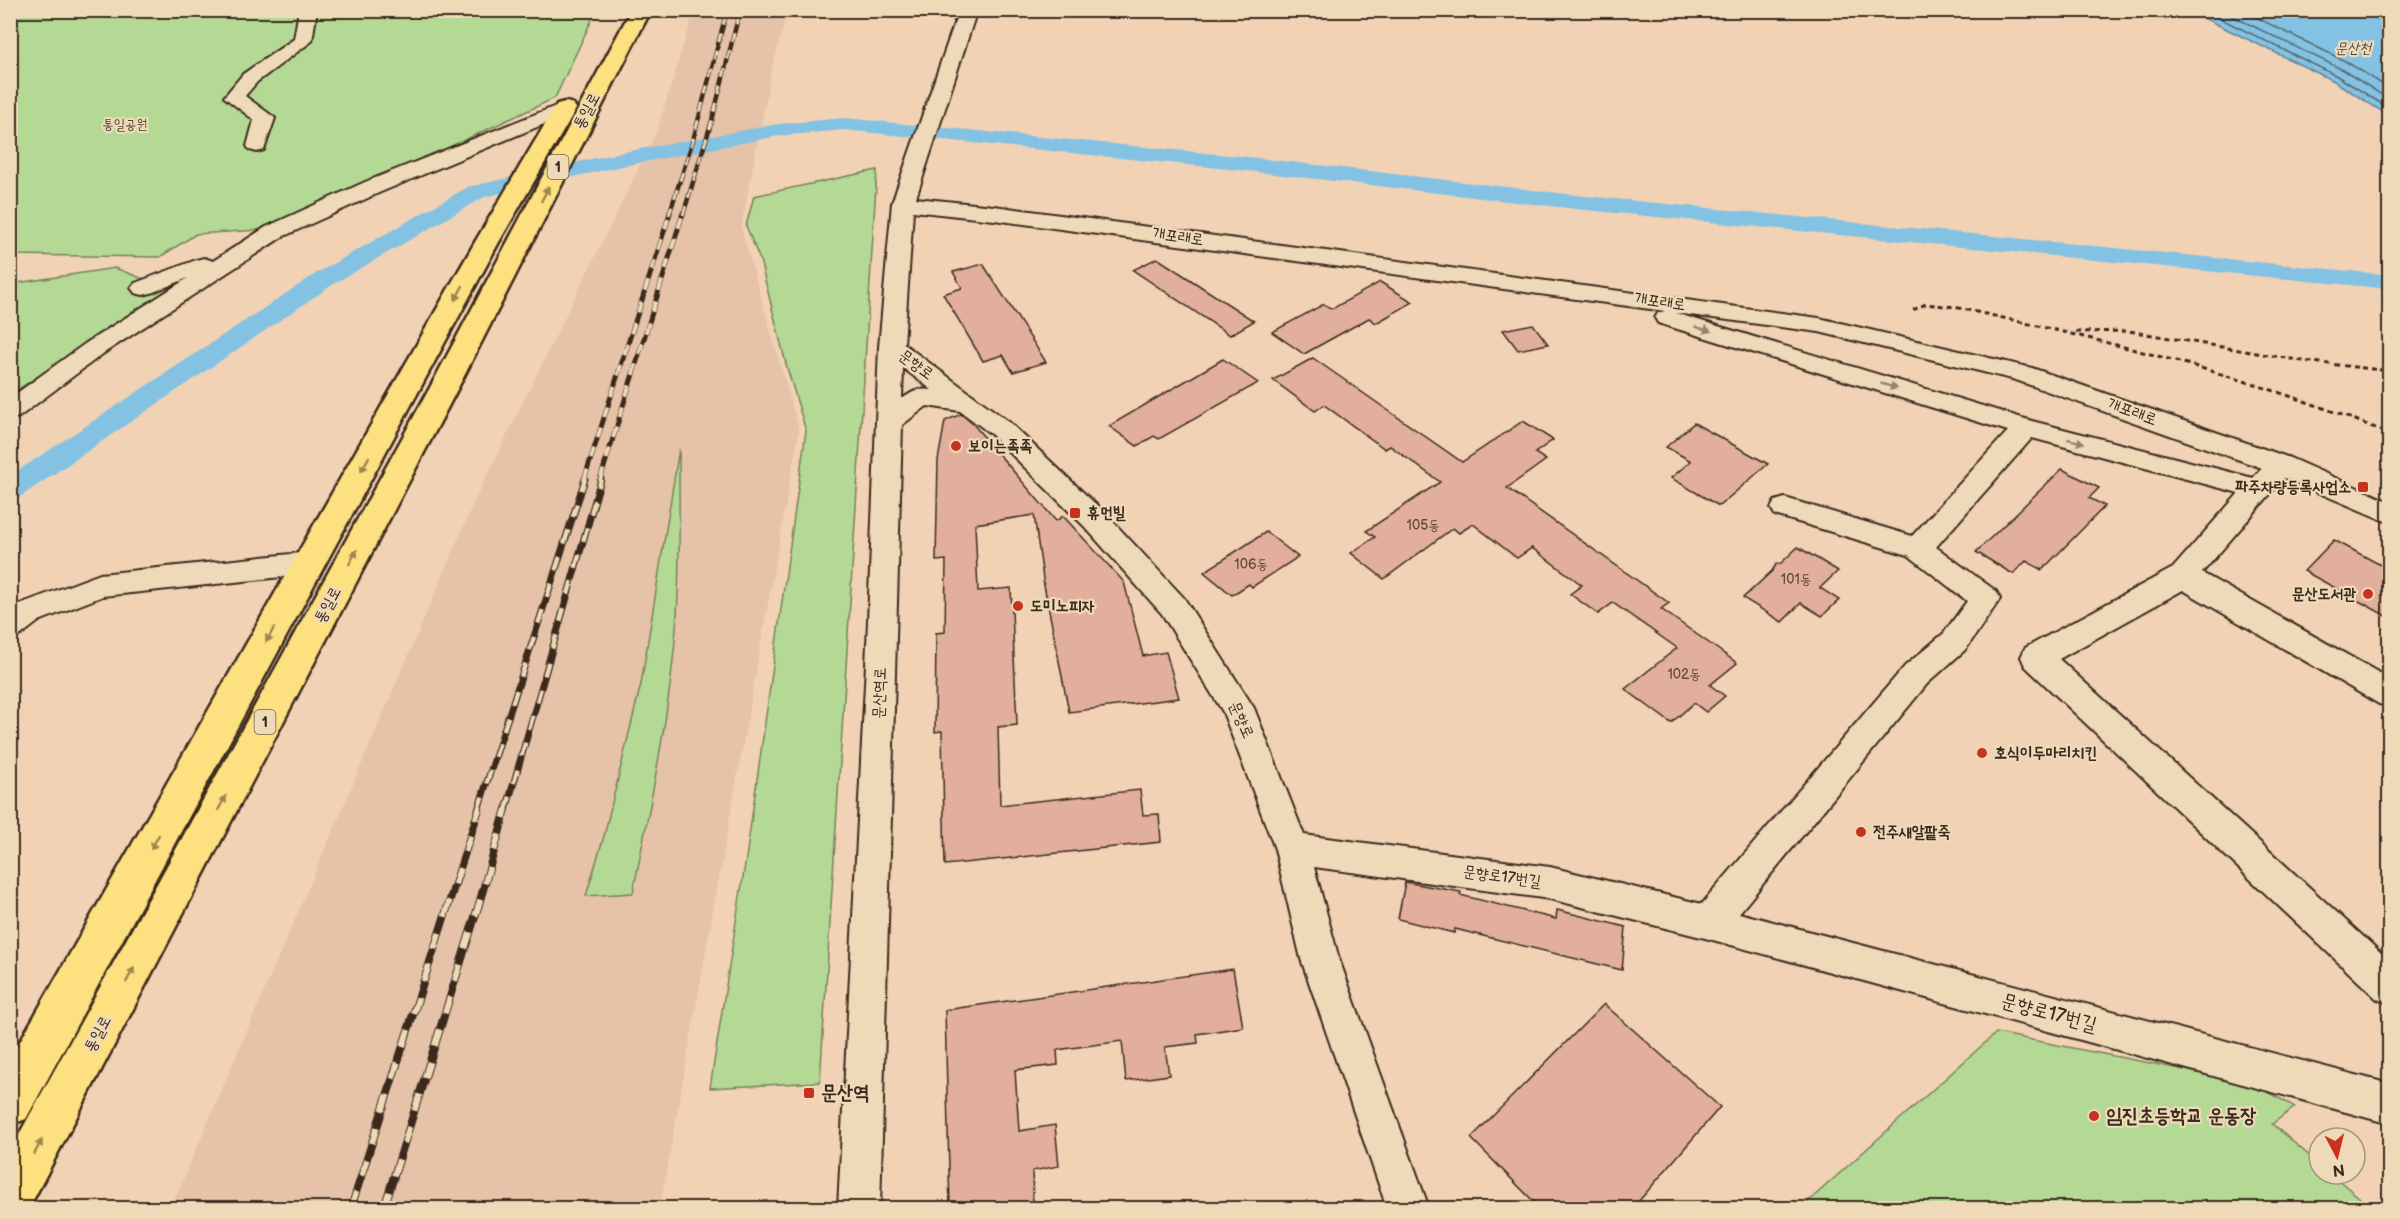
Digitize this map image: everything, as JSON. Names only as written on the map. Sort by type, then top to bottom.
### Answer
[{"type":"main road","points":[[604,39],[620,10]]},
{"type":"main road","name":"통일로","points":[[10,1103],[310,563],[502,244],[579,94],[641,10]]},
{"type":"main road","name":"통일로","points":[[10,1198],[447,382],[502,244],[579,94]]},
{"type":"street","points":[[257,146],[265,118],[234,97],[250,78],[303,41],[308,10]]},
{"type":"street","name":"문산역로","points":[[859,1209],[882,657],[891,347],[907,191],[968,10]]},
{"type":"street","points":[[10,411],[95,348],[274,232],[579,94]]},
{"type":"street","name":"개포래로","points":[[907,191],[994,213],[1819,325],[2023,374],[2280,465],[2390,513]]},
{"type":"street","points":[[143,288],[175,274],[236,257]]},
{"type":"street","points":[[1566,289],[2026,428],[2259,489]]},
{"type":"street","name":"문향로","points":[[891,347],[1000,428],[1095,520],[1173,606],[1238,708],[1292,849],[1320,959],[1408,1209]]},
{"type":"street","points":[[888,422],[922,398],[968,404]]},
{"type":"street","points":[[1918,548],[2026,428]]},
{"type":"street","points":[[2280,465],[2183,576],[2036,657],[2390,986]]},
{"type":"street","points":[[1708,922],[1916,675],[1955,641],[1985,599],[1918,548],[1785,508]]},
{"type":"street","points":[[10,627],[28,613],[100,585],[310,563]]},
{"type":"street","points":[[2183,576],[2390,695]]},
{"type":"street","name":"문향로17번길","points":[[1292,849],[1550,883],[1708,922],[2390,1104]]},
{"type":"path","points":[[1913,310],[1926,304],[1954,307],[2072,333],[2215,369],[2314,402],[2390,434]]},
{"type":"path","points":[[2072,333],[2108,330],[2150,334],[2320,365],[2390,371]]},
{"type":"shaded area","points":[[694,11],[788,11],[772,67],[741,228],[799,430],[660,1208],[171,1208],[475,500],[657,131]]},
{"type":"green space","name":"통일공원","points":[[11,11],[596,11],[555,98],[273,229],[196,234],[160,257],[11,255]]},
{"type":"green space","points":[[877,170],[820,1082],[710,1088],[746,858],[806,431],[786,364],[760,260],[746,226],[754,196]]},
{"type":"green space","points":[[115,268],[141,278],[181,284],[11,394],[11,284]]},
{"type":"green space","points":[[679,449],[679,577],[676,632],[661,744],[633,893],[586,896],[604,836],[641,684]]},
{"type":"green space","name":"임진초등학교 운동장","points":[[1996,1033],[2252,1083],[2295,1107],[2272,1124],[2307,1154],[2307,1186],[2345,1186],[2372,1208],[1801,1208]]},
{"type":"water","name":"문산천","points":[[2189,11],[2389,11],[2389,116],[2334,81]]},
{"type":"building","points":[[1157,258],[1254,321],[1230,335],[1133,270]]},
{"type":"building","points":[[983,264],[1046,362],[1013,372],[1003,355],[983,361],[943,294],[962,288],[953,272]]},
{"type":"building","points":[[1380,282],[1413,302],[1376,323],[1369,318],[1304,354],[1272,332],[1324,304],[1332,309]]},
{"type":"building","points":[[1533,324],[1548,344],[1518,350],[1503,330]]},
{"type":"building","points":[[1313,358],[1462,462],[1523,421],[1553,440],[1535,453],[1546,460],[1507,488],[1669,603],[1661,609],[1737,663],[1710,685],[1725,696],[1706,712],[1694,703],[1671,723],[1625,689],[1677,648],[1613,603],[1598,614],[1570,594],[1582,585],[1532,548],[1517,558],[1473,524],[1459,533],[1453,528],[1384,579],[1351,553],[1375,537],[1366,531],[1440,482],[1390,446],[1385,449],[1324,405],[1315,411],[1273,380]]},
{"type":"building","points":[[1223,359],[1258,383],[1159,439],[1154,436],[1137,446],[1109,426]]},
{"type":"building","points":[[961,414],[973,424],[1056,521],[1063,516],[1124,582],[1143,656],[1166,652],[1179,698],[1069,712],[1044,585],[1034,515],[975,524],[978,591],[1011,588],[1017,725],[998,727],[1000,805],[1140,790],[1143,815],[1159,814],[1161,842],[945,865],[942,731],[935,732],[936,633],[945,632],[946,560],[936,561],[938,460],[945,421]]},
{"type":"building","points":[[1694,423],[1768,464],[1719,506],[1671,478],[1691,461],[1666,447]]},
{"type":"building","points":[[2062,469],[2099,488],[2089,498],[2105,506],[2042,570],[2026,561],[2013,574],[1976,552]]},
{"type":"building","points":[[1266,532],[1298,557],[1252,587],[1249,584],[1232,595],[1204,572]]},
{"type":"building","name":"문산도서관","points":[[2334,540],[2390,570],[2390,618],[2304,571]]},
{"type":"building","points":[[1798,547],[1838,571],[1820,588],[1839,600],[1822,616],[1801,603],[1782,622],[1743,598],[1772,571],[1777,563],[1780,564]]},
{"type":"building","points":[[1405,882],[1461,892],[1460,895],[1556,919],[1557,910],[1626,927],[1622,970],[1455,929],[1454,933],[1398,919]]},
{"type":"building","points":[[1233,969],[1243,1027],[1197,1034],[1198,1043],[1165,1047],[1169,1075],[1126,1081],[1122,1041],[1057,1050],[1058,1065],[1015,1070],[1019,1131],[1055,1125],[1059,1166],[1032,1171],[1033,1204],[1024,1205],[1024,1209],[950,1209],[945,1010]]},
{"type":"building","points":[[1604,1004],[1720,1107],[1632,1209],[1541,1209],[1471,1138]]},
{"type":"waterway","points":[[10,490],[326,278],[476,192],[618,160],[778,130],[844,124],[1248,164],[1585,203],[2390,282]]},
{"type":"railway","points":[[669,215],[693,140],[727,10]]},
{"type":"railway","points":[[683,215],[713,117],[740,10]]},
{"type":"railway","points":[[584,480],[670,213]]},
{"type":"railway","points":[[600,480],[683,213]]},
{"type":"railway","points":[[478,810],[585,479]]},
{"type":"railway","points":[[506,810],[601,479]]},
{"type":"railway","points":[[351,1208],[479,809]]},
{"type":"railway","points":[[384,1208],[479,904],[506,809]]},
{"type":"place","name":"보이는족족","points":[[956,446]]},
{"type":"place","name":"파주차량등록사업소","points":[[2363,487]]},
{"type":"place","name":"휴먼빌","points":[[1075,513]]},
{"type":"place","name":"문산도서관","points":[[2368,594]]},
{"type":"place","name":"도미노피자","points":[[1018,606]]},
{"type":"place","name":"호식이두마리치킨","points":[[1982,753]]},
{"type":"place","name":"전주새알팥죽","points":[[1861,832]]},
{"type":"place","name":"문산역","points":[[809,1093]]},
{"type":"place","name":"임진초등학교 운동장","points":[[2094,1116]]}]
